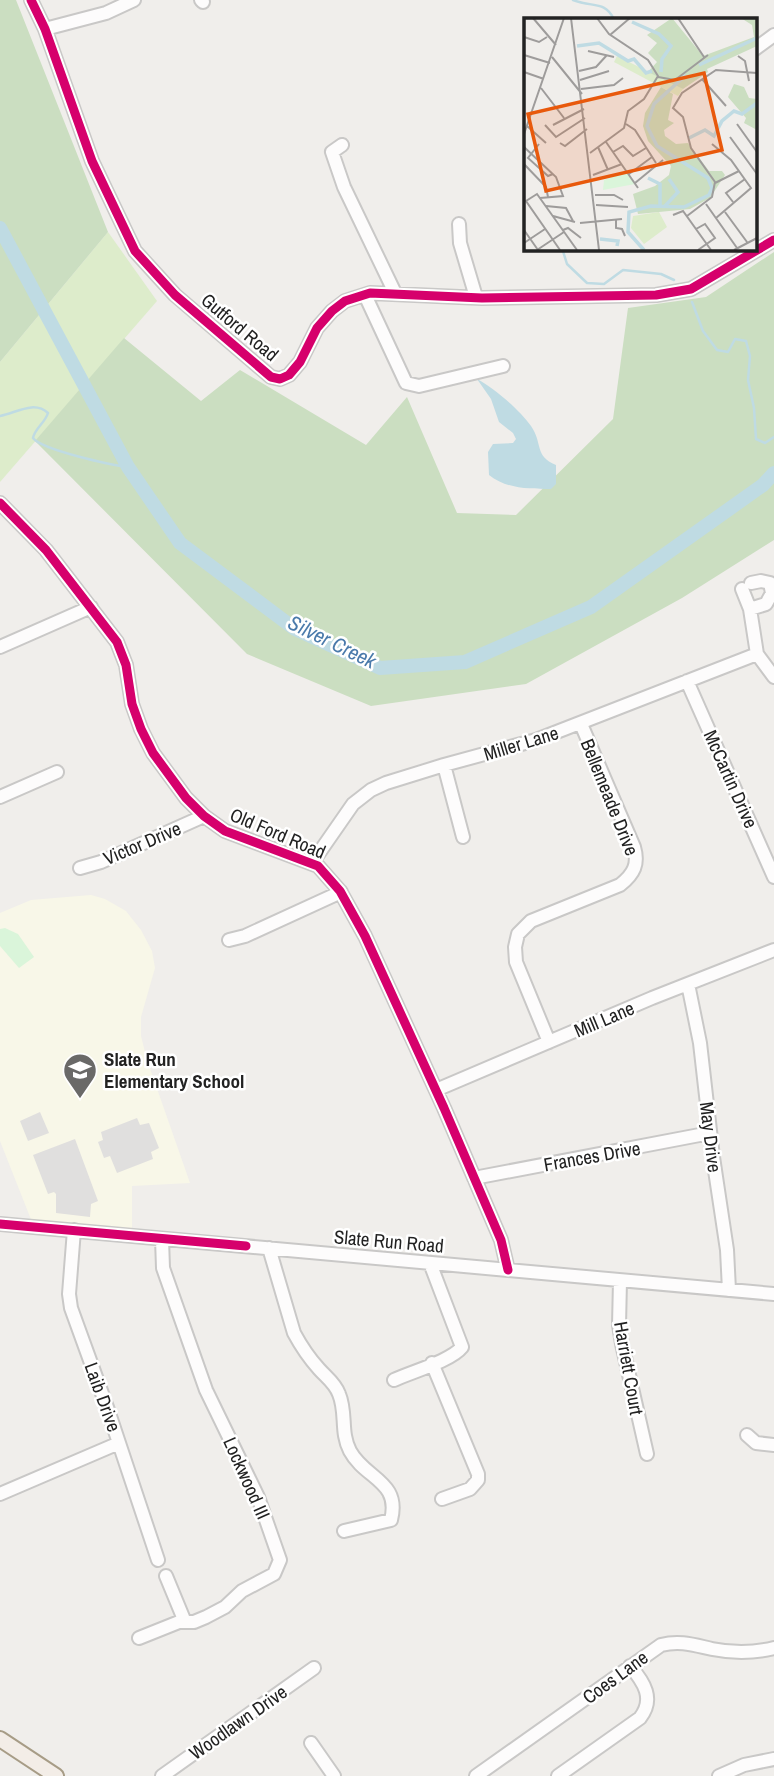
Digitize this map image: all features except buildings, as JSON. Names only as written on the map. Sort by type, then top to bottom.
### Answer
[{"type":"main road","points":[[0,1739],[56,1776]]},
{"type":"street","name":"Gutford Road","points":[[31,0],[92,161],[118,221],[135,251],[175,295],[263,372],[280,379],[289,375],[300,362],[317,328],[332,311],[345,301],[365,295],[656,295],[691,289],[774,240]]},
{"type":"street","points":[[44,29],[106,13],[134,0]]},
{"type":"street","points":[[756,48],[774,35]]},
{"type":"street","points":[[342,145],[332,152],[352,203],[395,293]]},
{"type":"street","points":[[459,224],[460,243],[477,297]]},
{"type":"street","points":[[365,295],[406,383],[419,386],[503,366]]},
{"type":"street","name":"Old Ford Road","points":[[0,503],[46,550],[110,633],[122,653],[135,716],[153,753],[186,798],[204,816],[237,837],[312,863],[326,873],[341,892],[365,936],[436,1090],[501,1240],[508,1270]]},
{"type":"street","points":[[750,609],[766,604],[772,593],[770,583],[761,581],[747,586],[750,609],[757,654],[774,677]]},
{"type":"street","points":[[0,647],[91,607]]},
{"type":"street","name":"Miller Lane","points":[[312,863],[348,810],[359,799],[386,783],[537,740],[757,654]]},
{"type":"street","name":"McCartin Drive","points":[[687,681],[774,877]]},
{"type":"street","name":"Bellemeade Drive","points":[[549,1042],[516,962],[518,934],[531,921],[620,885],[631,876],[636,865],[634,848],[581,724]]},
{"type":"street","points":[[444,765],[463,837]]},
{"type":"street","points":[[0,797],[57,772]]},
{"type":"street","name":"Victor Drive","points":[[80,868],[101,862],[204,816]]},
{"type":"street","points":[[229,940],[246,936],[341,892]]},
{"type":"street","name":"Mill Lane","points":[[436,1090],[774,950]]},
{"type":"street","name":"May Drive","points":[[688,984],[700,1043],[727,1250],[729,1290]]},
{"type":"street","name":"Frances Drive","points":[[474,1178],[710,1133]]},
{"type":"street","name":"Slate Run Road","points":[[0,1224],[774,1294]]},
{"type":"street","name":"Laib Drive","points":[[74,1230],[69,1294],[71,1308],[158,1560]]},
{"type":"street","name":"Lockwood III","points":[[139,1638],[206,1617],[225,1607],[242,1591],[274,1574],[280,1560],[258,1497],[206,1390],[163,1268],[162,1239]]},
{"type":"street","points":[[269,1248],[294,1333],[307,1354],[339,1392],[345,1441],[353,1456],[386,1486],[392,1497],[394,1509],[391,1520],[344,1531]]},
{"type":"street","points":[[394,1380],[459,1351],[462,1346],[430,1263]]},
{"type":"street","name":"Harriett Court","points":[[620,1281],[619,1325],[647,1454]]},
{"type":"street","points":[[432,1363],[478,1474],[478,1480],[470,1489],[442,1499]]},
{"type":"street","points":[[747,1435],[756,1443],[774,1445]]},
{"type":"street","points":[[0,1494],[119,1443]]},
{"type":"street","points":[[166,1576],[185,1622]]},
{"type":"street","name":"Coes Lane","points":[[476,1776],[653,1649],[670,1643],[690,1643],[736,1652],[774,1648]]},
{"type":"street","points":[[558,1776],[645,1712],[648,1704],[646,1689],[630,1666]]},
{"type":"street","name":"Woodlawn Drive","points":[[162,1776],[314,1668]]},
{"type":"street","points":[[311,1743],[334,1776]]},
{"type":"street","points":[[719,1776],[744,1765],[774,1759]]},
{"type":"shaded area","name":"Slate Run Elementary School","points":[[91,895],[105,899],[126,911],[141,930],[152,951],[155,968],[141,1017],[141,1036],[190,1183],[132,1186],[132,1232],[32,1222],[0,1141],[0,913],[31,900]]},
{"type":"shaded area","points":[[40,1112],[49,1133],[28,1141],[20,1121]]},
{"type":"shaded area","points":[[137,1118],[140,1125],[149,1123],[159,1148],[151,1152],[153,1159],[117,1173],[110,1156],[104,1158],[98,1142],[103,1140],[101,1132]]},
{"type":"shaded area","points":[[75,1139],[98,1201],[91,1204],[90,1217],[56,1213],[56,1194],[48,1194],[33,1155]]},
{"type":"green space","points":[[0,0],[16,0],[108,232],[0,362]]},
{"type":"green space","points":[[108,232],[157,301],[0,482],[0,362]]},
{"type":"green space","points":[[774,252],[774,540],[682,598],[526,684],[371,706],[247,654],[35,441],[124,338],[201,401],[240,370],[366,445],[407,397],[457,513],[516,515],[613,419],[628,308],[706,297]]},
{"type":"green space","points":[[5,928],[18,934],[34,957],[19,968],[0,946],[0,929]]},
{"type":"water","points":[[477,379],[506,400],[531,426],[544,458],[556,465],[556,484],[551,489],[511,486],[489,475],[488,452],[493,444],[513,443],[516,439],[513,433],[499,422],[491,399]]},
{"type":"waterway","points":[[573,0],[602,7],[613,18]]},
{"type":"waterway","name":"Silver Creek","points":[[0,228],[128,467],[180,543],[295,629],[380,668],[465,662],[591,607],[763,485],[774,473]]},
{"type":"waterway","points":[[563,250],[567,264],[587,283],[604,284],[623,270],[661,274],[674,280]]},
{"type":"waterway","points":[[692,302],[703,331],[717,350],[728,352],[735,339],[746,341],[750,356],[748,380],[754,408],[756,439],[765,443],[774,437]]},
{"type":"waterway","points":[[0,416],[31,407],[43,409],[48,413],[33,438],[39,443],[77,456],[128,467]]},
{"type":"cycle path","points":[[31,0],[45,29],[92,161],[135,251],[175,295],[271,377],[280,379],[289,375],[300,362],[317,328],[332,311],[345,301],[370,293],[482,298],[656,295],[691,289],[774,240]]},
{"type":"cycle path","points":[[0,503],[46,550],[117,642],[126,665],[132,704],[141,729],[153,753],[186,798],[204,816],[225,831],[318,866],[340,891],[365,936],[444,1108],[501,1240],[508,1270]]},
{"type":"cycle path","points":[[0,1224],[246,1246]]},
{"type":"place","name":"Slate Run Elementary School","points":[[80,1100]]}]
